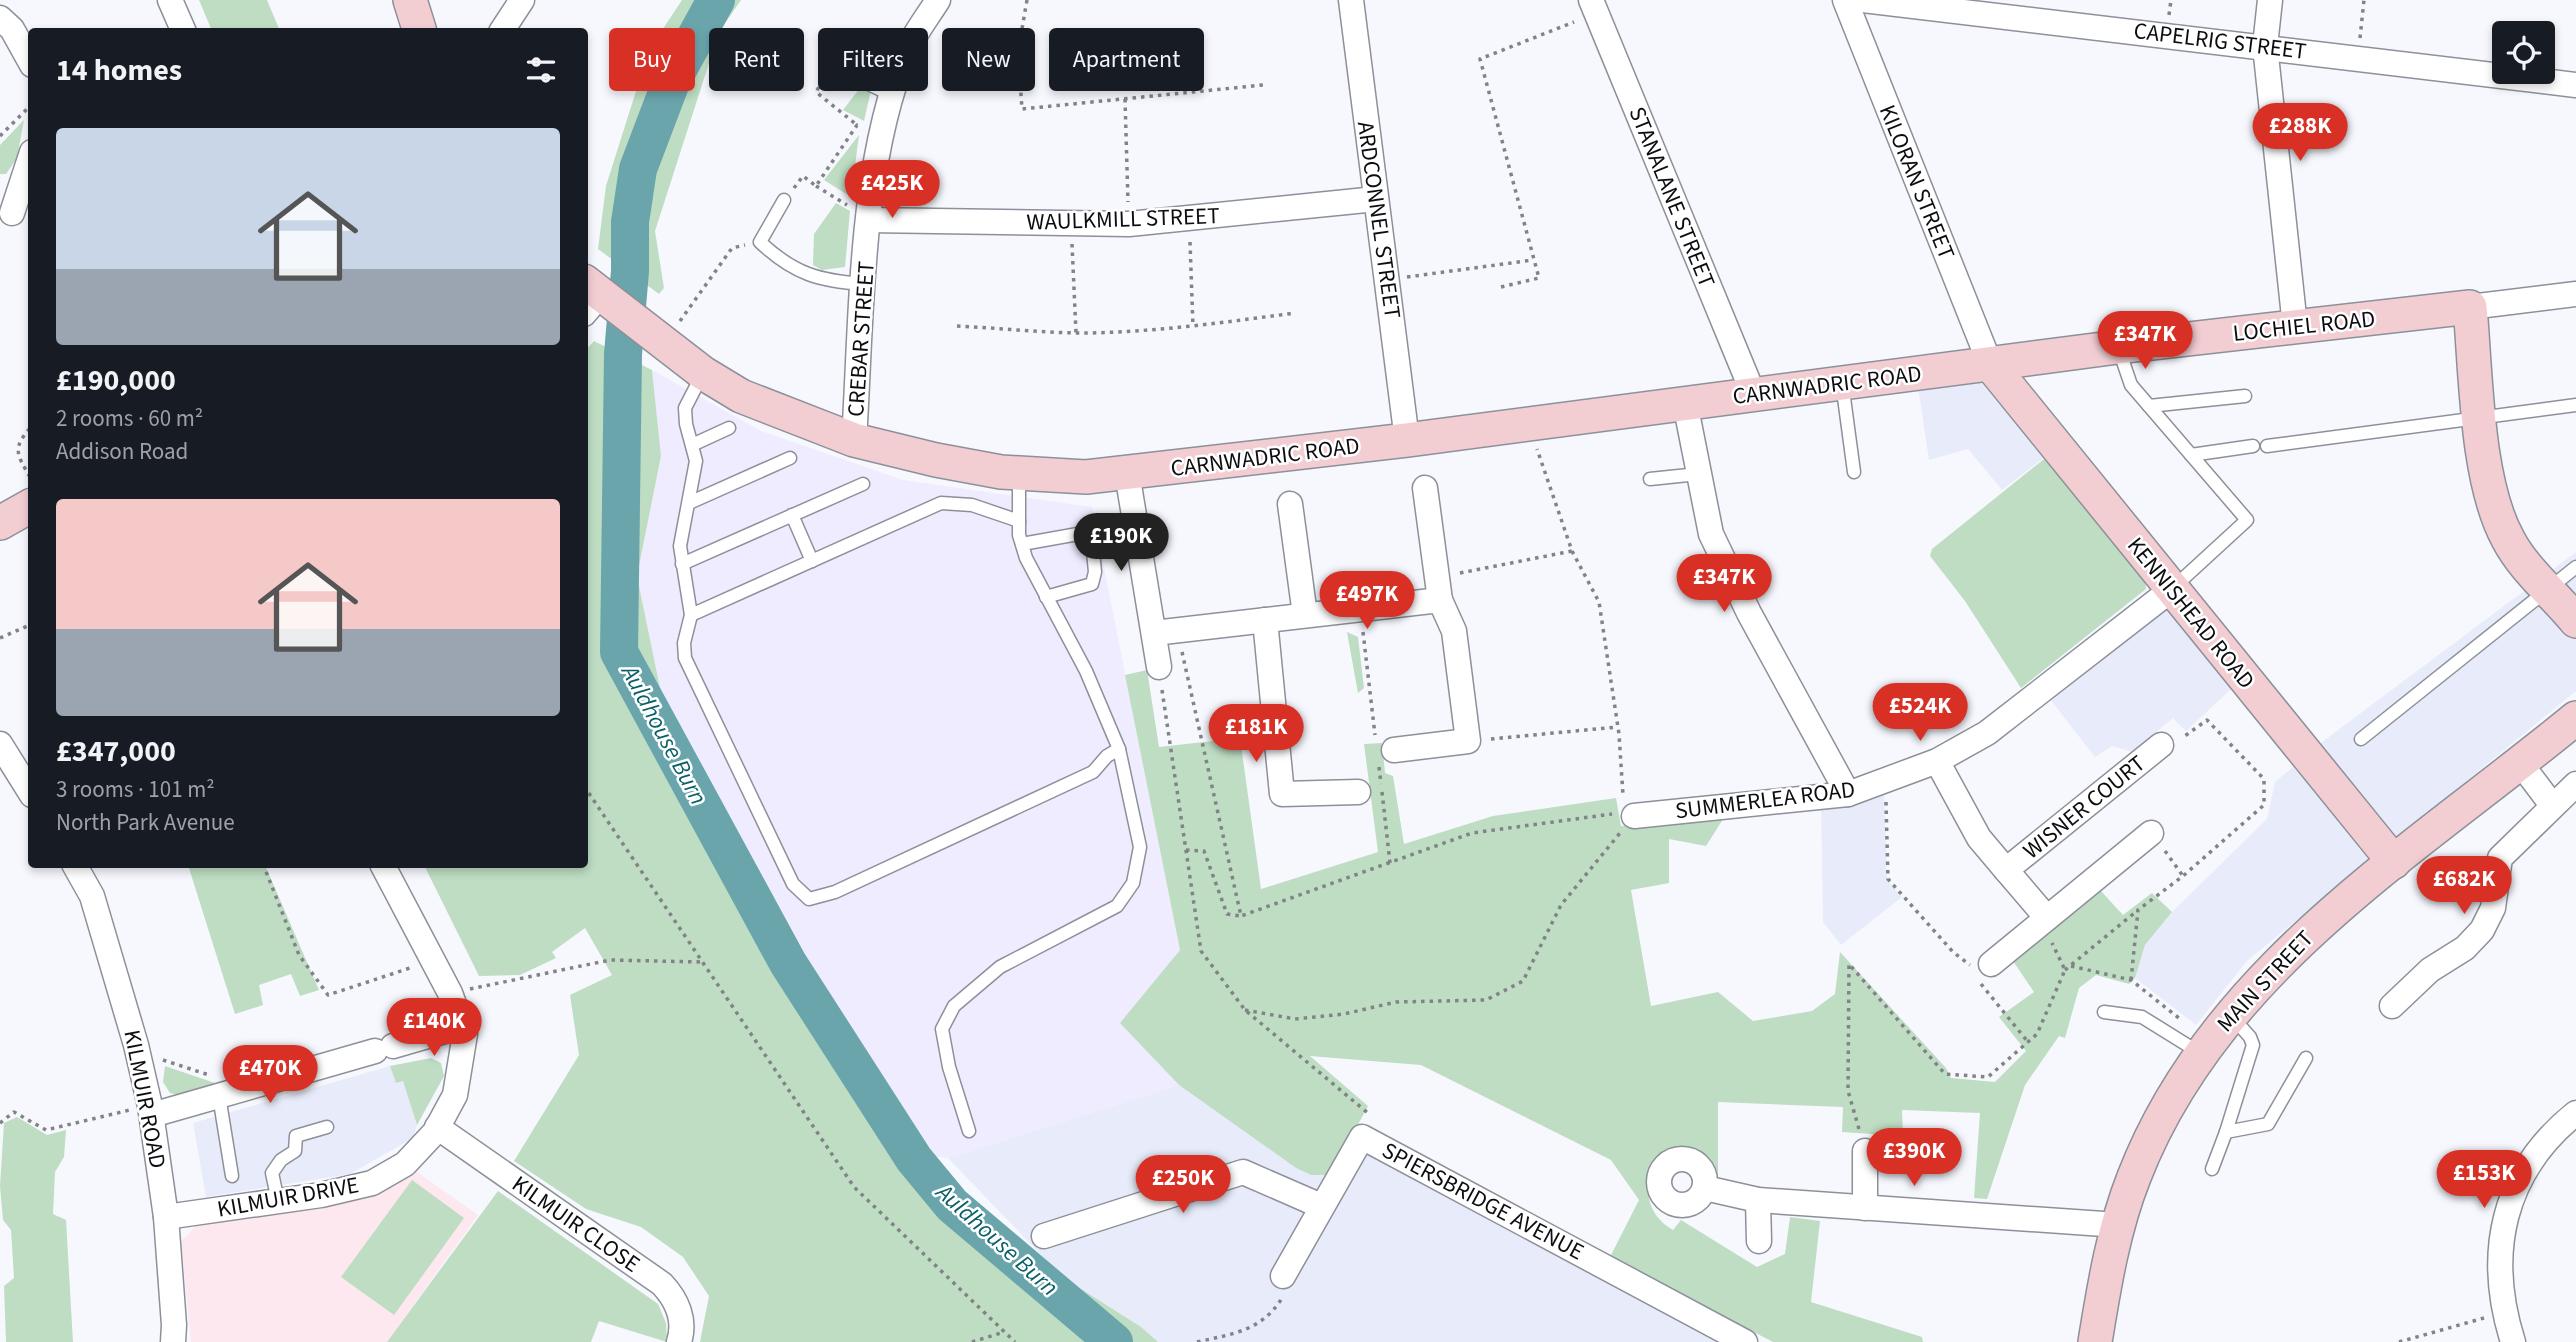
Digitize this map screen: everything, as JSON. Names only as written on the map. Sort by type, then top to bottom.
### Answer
[{"type":"street","points":[[170,0],[182,28]]},
{"type":"street","points":[[410,0],[419,28]]},
{"type":"street","points":[[504,28],[522,0]]},
{"type":"street","name":"CREBAR STREET","points":[[854,440],[869,220],[869,129],[892,95],[908,48],[938,0]]},
{"type":"street","name":"ARDCONNEL STREET","points":[[1351,0],[1407,440]]},
{"type":"street","name":"KILORAN STREET","points":[[1844,0],[1990,364]]},
{"type":"street","name":"CAPELRIG STREET","points":[[1863,0],[2576,85]]},
{"type":"street","points":[[2270,0],[2265,46],[2295,326]]},
{"type":"street","name":"STANALANE STREET","points":[[1593,6],[1753,393]]},
{"type":"street","points":[[0,18],[12,29],[28,58]]},
{"type":"street","points":[[14,216],[28,166]]},
{"type":"street","name":"WAULKMILL STREET","points":[[869,220],[1129,224],[1376,199]]},
{"type":"street","name":"LOCHIEL ROAD","points":[[1990,364],[2576,295]]},
{"type":"street","name":"CARNWADRIC ROAD","points":[[590,296],[741,396],[854,440],[936,460],[1019,473],[1086,477],[1407,440],[1990,364]]},
{"type":"street","points":[[2470,307],[2480,416],[2496,513],[2523,562],[2576,621]]},
{"type":"street","name":"KENNISHEAD ROAD","points":[[1990,364],[2394,862]]},
{"type":"street","points":[[1685,403],[1711,534],[1749,613],[1847,793]]},
{"type":"street","points":[[1127,473],[1166,632],[1159,667]]},
{"type":"street","points":[[1394,750],[1468,741],[1454,631],[1439,589],[1425,488]]},
{"type":"street","points":[[1290,504],[1305,615]]},
{"type":"street","points":[[0,523],[28,507]]},
{"type":"street","points":[[1166,632],[1305,615],[1439,589]]},
{"type":"street","name":"SUMMERLEA ROAD","points":[[1629,814],[1847,793],[1937,761],[1987,733],[2171,590]]},
{"type":"street","points":[[1265,620],[1282,794],[1358,792]]},
{"type":"street","name":"MAIN STREET","points":[[2095,1342],[2118,1225],[2134,1175],[2153,1135],[2205,1048],[2230,1014],[2298,942],[2576,718]]},
{"type":"street","points":[[0,744],[28,789]]},
{"type":"street","name":"WISNER COURT","points":[[2007,870],[2161,745]]},
{"type":"street","name":"WISNER COURT","points":[[1937,761],[1979,838],[2044,920]]},
{"type":"street","points":[[2521,764],[2552,805]]},
{"type":"street","points":[[2392,1006],[2430,970],[2465,948],[2482,930],[2493,908],[2500,858],[2576,783]]},
{"type":"street","points":[[1986,968],[2151,833]]},
{"type":"street","name":"KILMUIR ROAD","points":[[76,868],[92,897],[141,1065],[151,1110],[166,1217],[173,1342]]},
{"type":"street","name":"KILMUIR DRIVE","points":[[166,1217],[278,1201],[372,1183],[405,1164],[437,1127],[455,1095],[465,1034],[450,993],[384,868]]},
{"type":"street","points":[[151,1110],[227,1094],[463,1026]]},
{"type":"street","points":[[2513,1342],[2504,1313],[2499,1269],[2510,1203],[2517,1185],[2542,1144],[2576,1113]]},
{"type":"street","name":"KILMUIR CLOSE","points":[[437,1127],[662,1284],[673,1295],[681,1317],[679,1342]]},
{"type":"street","name":"SPIERSBRIDGE AVENUE","points":[[1283,1276],[1362,1137],[1745,1342]]},
{"type":"street","points":[[1865,1151],[1865,1208]]},
{"type":"street","points":[[1044,1236],[1243,1172],[1321,1206]]},
{"type":"street","points":[[1704,1188],[1758,1200],[2118,1225]]},
{"type":"street","points":[[1758,1200],[1759,1241]]},
{"type":"lane","points":[[883,91],[892,95]]},
{"type":"lane","points":[[784,200],[760,242],[775,256],[824,282],[864,284]]},
{"type":"lane","points":[[2118,347],[2131,385],[2247,520],[2171,590]]},
{"type":"lane","points":[[703,373],[685,408],[696,461],[680,546],[691,615],[684,643],[685,658],[793,884],[809,899],[835,892],[1093,772],[1107,756],[1119,749]]},
{"type":"lane","points":[[1842,383],[1854,472]]},
{"type":"lane","points":[[2149,406],[2245,396]]},
{"type":"lane","points":[[2191,455],[2576,405]]},
{"type":"lane","points":[[692,445],[729,428]]},
{"type":"lane","points":[[689,503],[790,458]]},
{"type":"lane","points":[[969,1131],[949,1067],[942,1029],[954,1006],[1000,967],[1117,906],[1133,883],[1140,847],[1119,749],[1086,671],[1046,597],[1022,544],[1019,473]]},
{"type":"lane","points":[[1650,479],[1698,474]]},
{"type":"lane","points":[[682,564],[863,484]]},
{"type":"lane","points":[[691,615],[941,503],[972,505],[1019,521]]},
{"type":"lane","points":[[792,515],[812,561]]},
{"type":"lane","points":[[1022,544],[1078,534],[1092,541],[1095,572],[1092,584],[1046,597]]},
{"type":"lane","points":[[2361,740],[2576,567]]},
{"type":"lane","points":[[2104,1012],[2141,1017],[2205,1048]]},
{"type":"lane","points":[[2213,1169],[2253,1045],[2250,1037],[2230,1014]]},
{"type":"lane","points":[[2226,1132],[2268,1124],[2306,1059]]},
{"type":"lane","points":[[227,1094],[232,1176]]},
{"type":"lane","points":[[278,1201],[272,1173],[281,1160],[295,1151],[296,1136],[327,1127]]},
{"type":"path","points":[[1027,0],[1018,52],[1022,109],[1263,85]]},
{"type":"path","points":[[2357,57],[2364,0]]},
{"type":"path","points":[[1501,287],[1539,278],[1480,59],[1593,6]]},
{"type":"path","points":[[816,186],[869,129],[816,92],[818,89]]},
{"type":"path","points":[[1125,99],[1129,224]]},
{"type":"path","points":[[0,136],[28,108]]},
{"type":"path","points":[[784,200],[803,176],[869,220]]},
{"type":"path","points":[[1189,220],[1193,327]]},
{"type":"path","points":[[1071,224],[1076,333]]},
{"type":"path","points":[[660,340],[732,248],[760,242]]},
{"type":"path","points":[[1388,279],[1534,260]]},
{"type":"path","points":[[957,326],[1076,333],[1193,327],[1295,313]]},
{"type":"path","points":[[1245,1010],[1295,1018],[1344,1014],[1396,1002],[1486,1000],[1523,981],[1561,905],[1629,814],[1599,602],[1572,551],[1529,423]]},
{"type":"path","points":[[28,430],[18,441],[17,456],[28,473]]},
{"type":"path","points":[[1439,589],[1572,551]]},
{"type":"path","points":[[0,638],[28,626]]},
{"type":"path","points":[[1166,632],[1241,916]]},
{"type":"path","points":[[1159,667],[1201,951],[1245,1010],[1373,1118]]},
{"type":"path","points":[[1865,1151],[1848,1091],[1849,964],[1945,1074],[1988,1077],[2037,1034],[2065,970],[2183,876],[2264,805],[2264,779],[2207,720],[2176,743],[2161,745]]},
{"type":"path","points":[[1468,741],[1617,727]]},
{"type":"path","points":[[1885,780],[1888,879],[1953,952],[1986,968],[1979,981],[2028,1042]]},
{"type":"path","points":[[588,792],[854,1187],[1015,1342]]},
{"type":"path","points":[[1186,850],[1204,852],[1227,914],[1241,916],[1472,833],[1629,814]]},
{"type":"path","points":[[2151,833],[2183,876]]},
{"type":"path","points":[[265,868],[299,955],[328,995],[432,960]]},
{"type":"path","points":[[2131,980],[2138,910]]},
{"type":"path","points":[[2044,920],[2065,970]]},
{"type":"path","points":[[450,993],[610,960],[703,962]]},
{"type":"path","points":[[2071,966],[2131,980],[2205,1048]]},
{"type":"path","points":[[141,1065],[167,1060],[227,1081],[227,1094]]},
{"type":"path","points":[[0,1123],[13,1112],[46,1130],[151,1110]]},
{"type":"path","points":[[1197,1342],[1237,1334],[1270,1317],[1289,1286],[1283,1276]]},
{"type":"path","points":[[2399,1342],[2504,1313]]},
{"type":"path","points":[[972,1342],[1004,1332]]},
{"type":"shaded area","points":[[1990,364],[2057,448],[2002,490],[1968,449],[1929,460],[1916,374]]},
{"type":"shaded area","points":[[652,370],[761,431],[903,480],[1092,507],[1180,950],[1121,1023],[1179,1085],[948,1158],[915,1154],[661,693],[637,576],[661,456]]},
{"type":"shaded area","points":[[2576,552],[2576,691],[2247,961],[2196,1025],[2135,978],[2145,945],[2172,912],[2267,819],[2275,782],[2326,739]]},
{"type":"shaded area","points":[[2171,590],[2243,678],[2186,731],[2173,718],[2132,752],[2112,746],[2095,757],[2043,690]]},
{"type":"shaded area","points":[[1884,792],[1887,881],[1902,897],[1841,945],[1823,922],[1821,804]]},
{"type":"shaded area","points":[[390,1066],[396,1082],[403,1080],[417,1125],[413,1138],[350,1174],[206,1197],[193,1123]]},
{"type":"shaded area","points":[[1179,1085],[1296,1168],[1311,1175],[1331,1175],[1357,1138],[1742,1342],[1125,1342],[948,1158]]},
{"type":"shaded area","points":[[417,1172],[478,1215],[387,1342],[191,1342],[181,1241],[196,1226],[382,1192]]},
{"type":"green space","points":[[199,0],[267,0],[279,28],[211,28]]},
{"type":"green space","points":[[682,0],[741,0],[722,28],[709,28],[709,63],[655,231],[664,288],[659,294],[598,249],[606,186],[636,91],[695,91],[695,28],[664,28]]},
{"type":"green space","points":[[858,91],[871,91],[864,121],[843,110]]},
{"type":"green space","points":[[24,120],[17,158],[6,174],[0,174],[0,145]]},
{"type":"green space","points":[[859,135],[851,197],[824,180]]},
{"type":"green space","points":[[836,203],[850,211],[845,267],[822,270],[813,265],[814,234]]},
{"type":"green space","points":[[594,341],[652,370],[661,456],[637,576],[661,693],[915,1154],[1056,1273],[1141,1327],[1158,1342],[700,1342],[709,1296],[683,1257],[641,1227],[586,1209],[514,1161],[579,1055],[570,995],[612,975],[585,928],[552,952],[556,958],[520,975],[479,976],[425,868],[588,868],[588,348]]},
{"type":"green space","points":[[2049,455],[2145,575],[2146,589],[2021,688],[1965,601],[1930,556],[1932,549]]},
{"type":"green space","points":[[1347,632],[1358,637],[1364,688],[1358,693]]},
{"type":"green space","points":[[1147,670],[1159,747],[1240,738],[1261,889],[1378,852],[1364,744],[1382,743],[1385,773],[1393,776],[1404,844],[1493,816],[1616,798],[1621,826],[1725,816],[1706,846],[1669,839],[1669,883],[1631,890],[1651,1006],[1718,992],[1753,1021],[1812,1011],[1835,994],[1840,952],[1946,1068],[1951,1078],[1995,1082],[2026,1051],[1999,1017],[2034,992],[2013,961],[2100,890],[2123,915],[2152,893],[2172,912],[2145,945],[2135,978],[2129,984],[2096,975],[2079,988],[2065,1038],[2059,1036],[2025,1085],[1987,1199],[1974,1198],[1980,1113],[1902,1110],[1903,1136],[1842,1132],[1843,1107],[1718,1102],[1718,1177],[1711,1172],[1705,1155],[1686,1152],[1670,1155],[1658,1164],[1651,1176],[1648,1190],[1651,1205],[1659,1219],[1673,1230],[1681,1220],[1757,1267],[1785,1254],[1790,1217],[1820,1221],[1811,1302],[1922,1337],[1923,1342],[1773,1342],[1610,1257],[1639,1200],[1611,1160],[1421,1065],[1310,1056],[1368,1106],[1331,1175],[1311,1175],[1296,1168],[1179,1085],[1120,1023],[1180,950],[1125,675]]},
{"type":"green space","points":[[189,868],[266,868],[319,990],[300,996],[291,974],[259,985],[263,1005],[235,1014]]},
{"type":"green space","points":[[431,1058],[441,1063],[444,1076],[417,1125],[403,1081],[396,1083],[390,1066]]},
{"type":"green space","points":[[165,1066],[215,1083],[187,1097],[170,1093],[163,1082]]},
{"type":"green space","points":[[17,1117],[47,1135],[66,1130],[64,1157],[55,1172],[53,1214],[66,1220],[73,1342],[6,1342],[4,1286],[14,1278],[11,1230],[3,1220],[0,1186],[4,1123]]},
{"type":"green space","points":[[412,1180],[464,1218],[394,1315],[341,1277]]},
{"type":"green space","points":[[498,1191],[658,1304],[666,1323],[667,1342],[599,1321],[591,1342],[387,1342]]},
{"type":"waterway","name":"Auldhouse Burn","points":[[716,0],[671,82],[638,169],[630,222],[630,271],[623,354],[619,652],[788,963],[914,1159],[952,1205],[1114,1342]]}]
